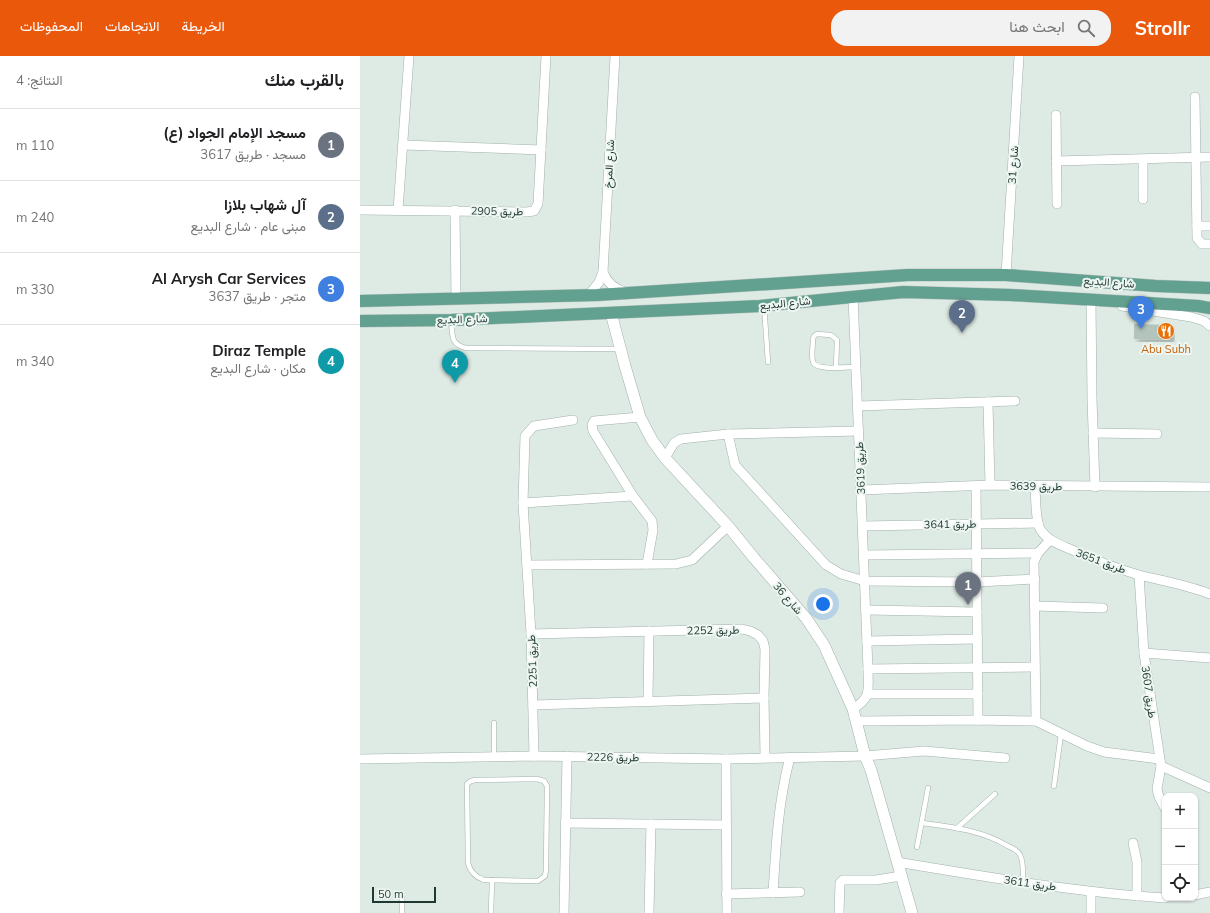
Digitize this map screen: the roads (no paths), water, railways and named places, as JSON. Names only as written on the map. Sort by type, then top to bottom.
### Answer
[{"type":"main road","name":"شارع البديع","points":[[360,301],[589,295],[908,275],[1006,275],[1156,286],[1210,288]]},
{"type":"main road","name":"شارع البديع","points":[[360,321],[451,320],[764,305],[903,292],[1011,295],[1091,301],[1198,306],[1210,308]]},
{"type":"street","points":[[398,210],[404,145],[409,56]]},
{"type":"street","name":"طريق 2905","points":[[360,210],[534,211],[538,204],[546,56]]},
{"type":"street","name":"شارع المرخ","points":[[589,295],[599,282],[603,272],[615,56]]},
{"type":"street","name":"شارع 31","points":[[1006,275],[1019,56]]},
{"type":"street","points":[[1195,97],[1196,226],[1198,240],[1202,244],[1210,244]]},
{"type":"street","points":[[1056,115],[1056,204]]},
{"type":"street","points":[[404,145],[541,150]]},
{"type":"street","points":[[1056,161],[1210,157]]},
{"type":"street","points":[[1143,159],[1144,199]]},
{"type":"street","points":[[455,210],[456,298]]},
{"type":"street","points":[[1196,226],[1210,226]]},
{"type":"street","points":[[603,272],[607,281],[611,285],[620,290],[630,292]]},
{"type":"street","name":"طريق 3619","points":[[853,296],[864,554],[868,694]]},
{"type":"street","points":[[1095,487],[1091,301],[1191,317],[1207,323]]},
{"type":"street","name":"شارع 36","points":[[611,313],[640,417],[652,440],[665,458],[728,526],[806,618],[824,645],[857,721],[865,756],[871,770],[896,862],[912,913]]},
{"type":"street","points":[[858,406],[1015,401]]},
{"type":"street","points":[[988,402],[990,485]]},
{"type":"street","points":[[640,417],[594,421],[592,425],[593,431],[633,496],[652,521],[653,530],[647,564]]},
{"type":"street","name":"طريق 2251","points":[[534,756],[531,634],[523,503],[525,436],[534,426],[573,420]]},
{"type":"street","points":[[665,458],[674,443],[681,439],[728,434],[859,431]]},
{"type":"street","points":[[1093,433],[1157,434]]},
{"type":"street","points":[[728,434],[735,465],[826,565],[842,574],[865,581],[977,582],[1035,579]]},
{"type":"street","name":"طريق 3639","points":[[861,490],[990,485],[1210,487]]},
{"type":"street","points":[[976,486],[978,720]]},
{"type":"street","name":"طريق 3651","points":[[1035,486],[1038,523],[1045,536],[1050,540],[1110,566],[1139,575],[1194,588],[1210,594]]},
{"type":"street","points":[[523,503],[633,496]]},
{"type":"street","name":"طريق 3641","points":[[862,526],[1038,523]]},
{"type":"street","points":[[527,565],[676,564],[692,560],[728,526]]},
{"type":"street","points":[[1036,721],[1034,562],[1038,552],[1050,540]]},
{"type":"street","points":[[864,554],[1038,552]]},
{"type":"street","name":"طريق 3607","points":[[1139,575],[1144,654],[1160,762],[1157,789],[1162,803]]},
{"type":"street","points":[[1035,606],[1103,608]]},
{"type":"street","points":[[866,610],[977,612]]},
{"type":"street","name":"طريق 2252","points":[[531,634],[649,630],[742,629],[754,632],[761,638],[765,649],[765,757]]},
{"type":"street","points":[[648,701],[649,630]]},
{"type":"street","points":[[867,641],[978,639]]},
{"type":"street","points":[[1144,654],[1210,658]]},
{"type":"street","points":[[868,669],[1035,667]]},
{"type":"street","points":[[853,709],[862,703],[868,694],[978,694]]},
{"type":"street","points":[[533,704],[764,698]]},
{"type":"street","points":[[857,721],[1036,721],[1087,746],[1104,752],[1160,762],[1210,788]]},
{"type":"street","name":"طريق 2226","points":[[360,759],[567,756],[726,759],[865,756],[924,751],[1005,758]]},
{"type":"street","points":[[564,913],[567,756]]},
{"type":"street","points":[[773,893],[778,814],[782,788],[790,757]]},
{"type":"street","points":[[726,759],[727,913]]},
{"type":"street","points":[[565,823],[726,825]]},
{"type":"street","points":[[649,913],[651,824]]},
{"type":"street","points":[[1133,843],[1137,862],[1137,896]]},
{"type":"street","name":"طريق 3611","points":[[896,862],[1023,883],[1091,892],[1162,898]]},
{"type":"street","points":[[839,913],[840,886],[843,880],[881,880],[901,876]]},
{"type":"street","points":[[726,894],[800,892]]},
{"type":"street","points":[[1090,913],[1091,892]]},
{"type":"street","points":[[1198,894],[1210,892]]},
{"type":"lane","points":[[764,305],[768,362]]},
{"type":"lane","points":[[451,320],[453,340],[458,346],[466,348],[620,349]]},
{"type":"lane","points":[[836,368],[837,340],[831,335],[818,334],[814,336],[813,362],[819,368],[836,368],[856,367]]},
{"type":"lane","points":[[494,724],[494,757]]},
{"type":"lane","points":[[1054,786],[1061,734]]},
{"type":"lane","points":[[542,779],[546,783],[547,788],[545,876],[538,881],[492,880],[484,880],[475,875],[469,867],[467,784],[476,780],[542,779]]},
{"type":"lane","points":[[918,847],[928,788]]},
{"type":"lane","points":[[957,828],[995,794]]},
{"type":"lane","points":[[922,823],[982,833],[1016,850],[1021,858],[1023,883]]},
{"type":"lane","points":[[491,913],[492,880]]},
{"type":"lane","points":[[402,898],[402,913]]},
{"type":"place","name":"Al Arysh Car Services","points":[[1141,329]]},
{"type":"place","name":"Abu Subh","points":[[1166,331]]},
{"type":"place","name":"آل شهاب بلازا","points":[[962,333]]},
{"type":"place","name":"Diraz Temple","points":[[455,383]]},
{"type":"place","name":"مسجد الإمام الجواد (ع)","points":[[968,605]]}]
